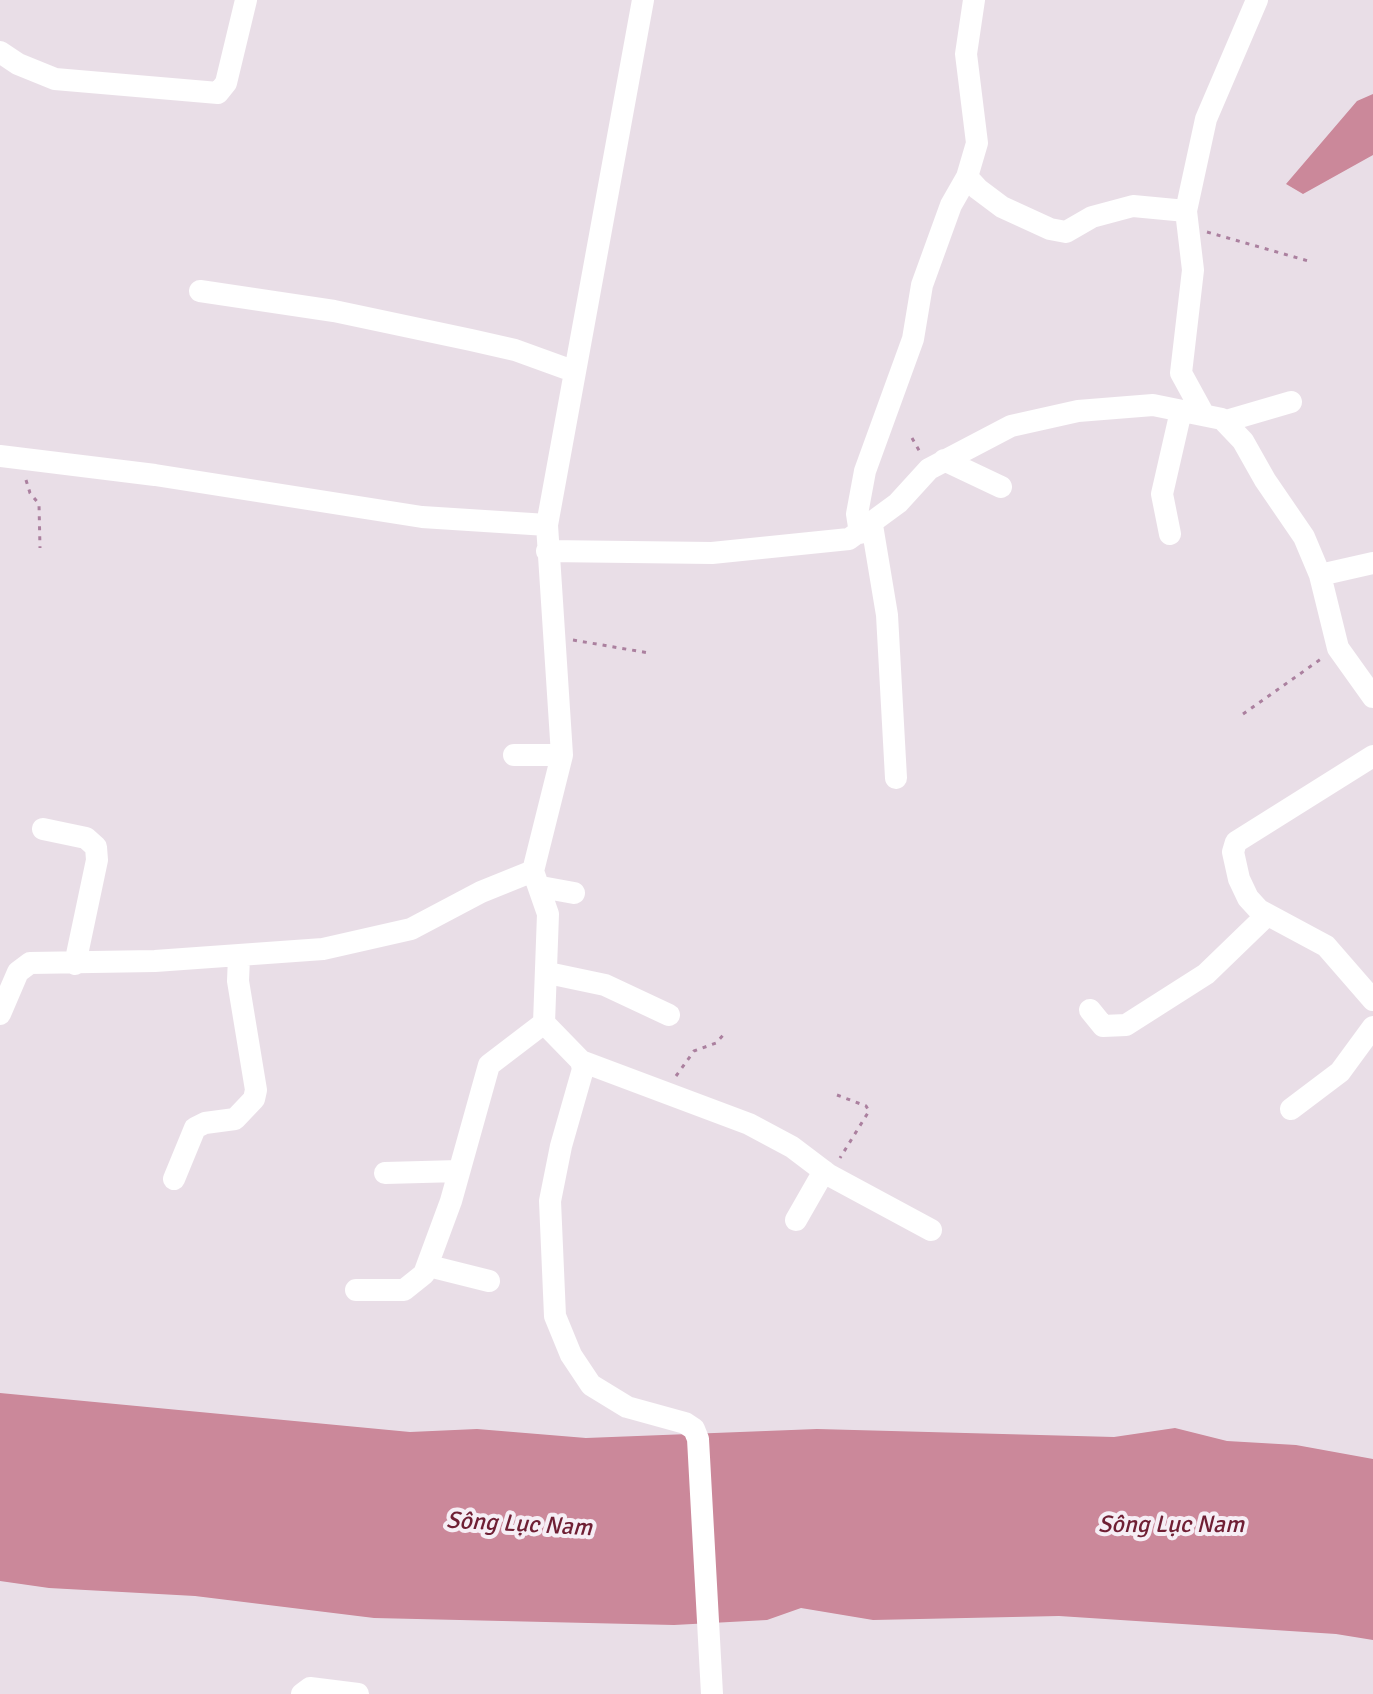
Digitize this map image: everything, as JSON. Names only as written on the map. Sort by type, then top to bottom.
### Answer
[{"type":"street","points":[[0,52],[18,64],[55,79],[218,93],[226,83],[246,0]]},
{"type":"street","points":[[356,1290],[408,1289],[429,1266],[489,1065],[544,1023],[548,914],[537,879],[562,755],[547,525],[643,0]]},
{"type":"street","points":[[896,778],[887,615],[866,529],[857,514],[865,471],[913,339],[922,285],[951,205],[967,177],[977,143],[966,54],[974,0]]},
{"type":"street","points":[[1153,405],[1181,373],[1193,270],[1187,219],[1206,119],[1252,1]]},
{"type":"street","points":[[967,177],[1002,207],[1050,229],[1066,232],[1092,217],[1133,206],[1187,219]]},
{"type":"street","points":[[200,291],[334,311],[471,340],[515,350],[573,371]]},
{"type":"street","points":[[1181,373],[1215,418],[1243,441],[1304,537],[1320,575],[1338,648],[1373,697]]},
{"type":"street","points":[[547,551],[712,553],[754,546],[824,544],[849,539],[866,529],[929,469],[1011,426],[1078,411],[1153,405],[1215,418],[1291,402]]},
{"type":"street","points":[[1170,534],[1162,494],[1181,411]]},
{"type":"street","points":[[0,456],[155,475],[422,517],[547,525]]},
{"type":"street","points":[[944,460],[1001,487]]},
{"type":"street","points":[[1320,575],[1373,563]]},
{"type":"street","points":[[514,755],[562,755]]},
{"type":"street","points":[[1373,756],[1233,845],[1239,879],[1248,898],[1266,916],[1326,946],[1373,1000]]},
{"type":"street","points":[[43,829],[86,838],[96,847],[97,860],[75,964]]},
{"type":"street","points":[[0,1014],[18,972],[37,962],[75,964],[239,957],[323,949],[396,933],[502,882],[537,879],[574,893]]},
{"type":"street","points":[[1090,1010],[1103,1026],[1126,1025],[1206,974],[1266,916]]},
{"type":"street","points":[[174,1179],[195,1128],[205,1123],[235,1119],[254,1099],[256,1090],[238,981],[239,957]]},
{"type":"street","points":[[548,973],[605,985],[669,1015]]},
{"type":"street","points":[[544,1023],[581,1061],[658,1093],[749,1124],[792,1147],[827,1173],[931,1230]]},
{"type":"street","points":[[1291,1109],[1340,1072],[1373,1027]]},
{"type":"street","points":[[581,1061],[582,1079],[561,1146],[550,1201],[555,1316],[571,1355],[591,1385],[627,1407],[685,1423],[694,1429],[698,1439],[712,1694]]},
{"type":"street","points":[[385,1173],[459,1171]]},
{"type":"street","points":[[796,1220],[827,1173]]},
{"type":"street","points":[[429,1266],[489,1281]]},
{"type":"street","points":[[302,1694],[310,1688],[358,1694]]},
{"type":"path","points":[[1187,219],[1312,262]]},
{"type":"path","points":[[27,460],[28,488],[39,504],[40,548]]},
{"type":"path","points":[[554,636],[649,653]]},
{"type":"path","points":[[1243,714],[1338,648]]},
{"type":"path","points":[[658,1093],[694,1051],[716,1043],[725,1033]]},
{"type":"path","points":[[827,1173],[869,1111],[866,1106],[837,1095]]},
{"type":"water","points":[[1373,94],[1373,155],[1303,194],[1286,184],[1357,101]]},
{"type":"water","name":"Sông Lục Nam","points":[[0,1393],[410,1432],[477,1429],[586,1438],[817,1429],[1114,1437],[1175,1428],[1227,1441],[1296,1445],[1373,1459],[1373,1640],[1336,1634],[1059,1616],[873,1620],[801,1608],[767,1620],[674,1625],[374,1618],[195,1596],[49,1588],[0,1581]]}]
